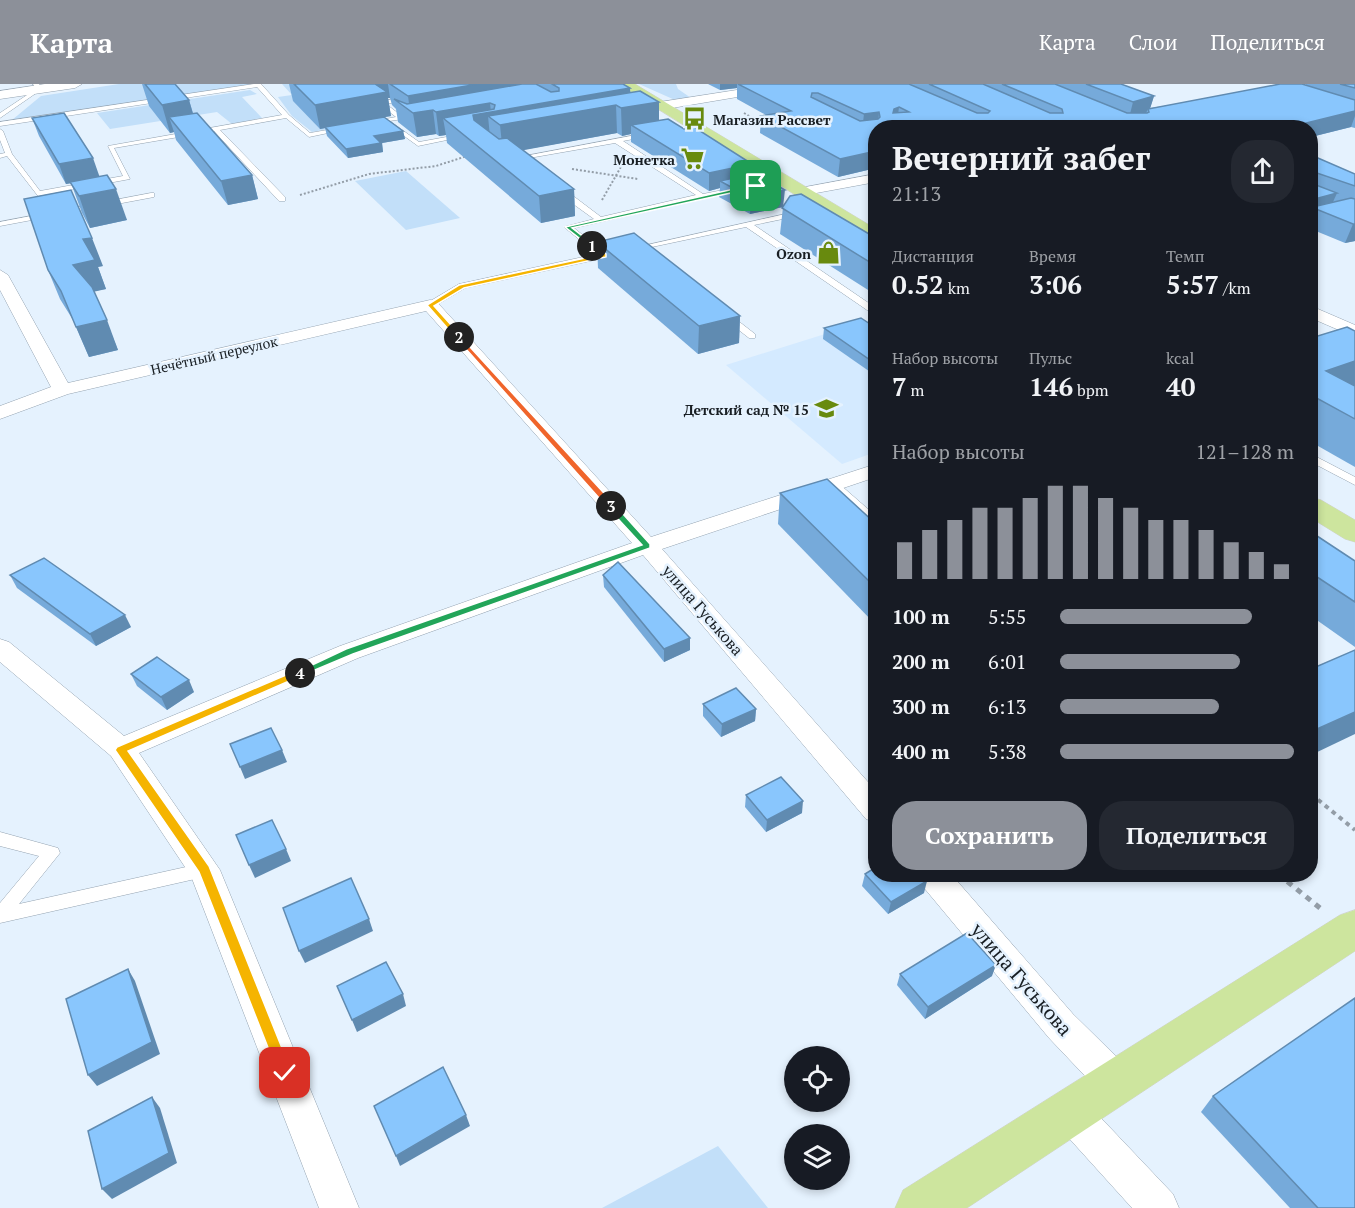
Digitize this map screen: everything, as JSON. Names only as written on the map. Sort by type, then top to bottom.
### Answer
[{"type":"main road","points":[[0,95],[37,86],[75,84]]},
{"type":"main road","points":[[625,84],[688,128],[777,181],[800,192],[820,209],[868,233]]},
{"type":"main road","points":[[1318,510],[1355,533]]},
{"type":"main road","points":[[921,1208],[1352,930]]},
{"type":"street","points":[[660,109],[714,97],[797,84]]},
{"type":"street","points":[[800,192],[868,179]]},
{"type":"street","points":[[0,275],[62,390]]},
{"type":"street","name":"Нечётный переулок","points":[[0,413],[62,390],[430,305]]},
{"type":"street","name":"улица Гуськова","points":[[430,305],[647,546],[868,802]]},
{"type":"street","points":[[1318,314],[1354,332]]},
{"type":"street","points":[[1332,338],[1354,332]]},
{"type":"street","points":[[121,750],[349,652],[647,546],[868,473]]},
{"type":"street","points":[[0,648],[121,750],[204,870],[339,1208]]},
{"type":"street","name":"улица Гуськова","points":[[938,882],[1062,1026],[1116,1082]]},
{"type":"street","points":[[1070,1112],[1159,1208]]},
{"type":"lane","points":[[746,84],[758,90]]},
{"type":"lane","points":[[0,124],[259,85],[287,116],[309,135],[354,127]]},
{"type":"lane","points":[[0,116],[37,86]]},
{"type":"lane","points":[[410,124],[381,103],[416,97]]},
{"type":"lane","points":[[0,131],[9,154],[38,194],[128,177],[110,147],[287,116]]},
{"type":"lane","points":[[365,124],[401,118]]},
{"type":"lane","points":[[387,120],[418,144],[473,135]]},
{"type":"lane","points":[[216,129],[282,199]]},
{"type":"lane","points":[[503,160],[660,133]]},
{"type":"lane","points":[[616,140],[702,196]]},
{"type":"lane","points":[[0,156],[9,154]]},
{"type":"lane","points":[[558,188],[597,218]]},
{"type":"lane","points":[[604,255],[567,227],[597,218],[746,188]]},
{"type":"lane","points":[[0,224],[151,195]]},
{"type":"lane","points":[[430,305],[462,286],[805,212]]},
{"type":"lane","points":[[747,224],[868,307]]},
{"type":"lane","points":[[638,248],[646,255]]},
{"type":"lane","points":[[717,309],[752,336]]},
{"type":"lane","points":[[1318,461],[1355,482]]},
{"type":"lane","points":[[833,484],[868,515]]},
{"type":"lane","points":[[0,839],[52,853],[0,916]]},
{"type":"lane","points":[[0,916],[204,870]]},
{"type":"path","points":[[714,97],[763,124]]},
{"type":"path","points":[[597,218],[617,177],[627,147]]},
{"type":"path","points":[[282,199],[315,192],[369,174],[436,166],[476,153]]},
{"type":"path","points":[[571,169],[617,177],[684,184]]},
{"type":"path","points":[[1318,800],[1355,830]]},
{"type":"path","points":[[1289,882],[1352,930]]},
{"type":"shaded area","points":[[119,84],[251,85],[12,120],[41,96]]},
{"type":"shaded area","points":[[282,84],[386,84],[355,124],[312,132],[292,116],[278,97],[292,95]]},
{"type":"shaded area","points":[[639,84],[676,84],[678,89],[691,98],[675,100]]},
{"type":"shaded area","points":[[250,90],[257,94],[242,97],[262,118],[232,124],[217,112],[110,129],[97,113]]},
{"type":"shaded area","points":[[406,171],[460,218],[406,230],[355,181]]},
{"type":"shaded area","name":"Детский сад № 15","points":[[868,321],[868,455],[842,464],[726,365]]},
{"type":"shaded area","points":[[718,1146],[768,1208],[602,1208]]},
{"type":"building","points":[[145,84],[175,84],[189,100],[162,105]]},
{"type":"building","points":[[294,84],[375,84],[387,92],[315,105]]},
{"type":"building","points":[[390,84],[478,84],[408,96]]},
{"type":"building","points":[[522,84],[536,84],[551,92],[559,91],[559,88],[552,84],[623,84],[630,88],[473,115],[474,120],[499,139],[507,138],[574,189],[539,196],[443,118],[494,109],[495,105],[490,103],[436,112],[433,110],[413,113],[394,99],[407,104]]},
{"type":"building","points":[[738,84],[909,84],[977,113],[990,111],[929,84],[983,84],[1050,113],[1063,113],[1062,109],[1002,84],[1055,84],[1127,113],[1147,113],[1148,109],[1280,84],[1302,84],[1355,100],[1355,111],[1318,120],[869,120],[878,119],[879,112],[864,114],[818,93],[812,93],[811,97],[860,121],[868,120],[868,153],[840,159],[761,116],[791,111]],"holes":[[[899,107],[909,112],[893,113],[894,109]]]},
{"type":"building","points":[[1086,84],[1121,84],[1154,96],[1133,102]]},
{"type":"building","points":[[1340,84],[1355,84],[1355,88]]},
{"type":"building","points":[[640,91],[659,102],[621,108],[616,105],[500,125],[488,116]]},
{"type":"building","points":[[64,113],[93,158],[59,164],[32,118]]},
{"type":"building","points":[[197,113],[252,175],[221,181],[169,117]]},
{"type":"building","points":[[384,117],[403,131],[374,136],[381,143],[346,149],[325,127]]},
{"type":"building","points":[[668,119],[684,129],[694,127],[752,164],[709,173],[631,125]]},
{"type":"building","points":[[1318,158],[1355,174],[1355,186],[1318,173]]},
{"type":"building","points":[[761,172],[777,182],[771,182],[785,190],[751,198],[720,181]]},
{"type":"building","points":[[107,175],[116,189],[79,196],[70,182]]},
{"type":"building","points":[[1318,186],[1337,193],[1318,198]]},
{"type":"building","points":[[71,190],[92,238],[83,239],[95,260],[73,265],[92,287],[107,320],[76,327],[61,291],[48,270],[24,199]]},
{"type":"building","points":[[801,194],[868,233],[868,261],[782,208],[790,196]]},
{"type":"building","points":[[1355,199],[1355,224],[1318,210],[1318,206]]},
{"type":"building","points":[[634,233],[740,316],[699,326],[597,242]]},
{"type":"building","points":[[861,318],[868,323],[868,358],[824,328]]},
{"type":"building","points":[[1347,327],[1355,331],[1355,361],[1326,371],[1355,386],[1355,419],[1318,399],[1318,336]]},
{"type":"building","points":[[827,479],[868,517],[868,580],[780,493]]},
{"type":"building","points":[[1318,537],[1355,561],[1355,602],[1318,578]]},
{"type":"building","points":[[44,558],[125,615],[90,634],[10,575]]},
{"type":"building","points":[[618,562],[690,638],[664,649],[603,575]]},
{"type":"building","points":[[1355,650],[1355,712],[1318,729],[1318,666]]},
{"type":"building","points":[[157,657],[189,680],[161,697],[131,674]]},
{"type":"building","points":[[736,688],[756,709],[722,724],[703,704]]},
{"type":"building","points":[[271,728],[282,750],[240,767],[230,744]]},
{"type":"building","points":[[781,777],[803,801],[767,820],[746,795]]},
{"type":"building","points":[[272,820],[286,849],[249,865],[236,835]]},
{"type":"building","points":[[351,878],[369,919],[299,951],[283,908]]},
{"type":"building","points":[[872,882],[925,882],[891,902]]},
{"type":"building","points":[[967,933],[996,965],[928,1007],[900,974]]},
{"type":"building","points":[[386,962],[403,994],[352,1020],[337,986]]},
{"type":"building","points":[[128,969],[152,1042],[88,1075],[66,999]]},
{"type":"building","points":[[1355,998],[1355,1208],[1318,1208],[1213,1096]]},
{"type":"building","points":[[443,1067],[466,1115],[396,1156],[374,1106]]},
{"type":"building","points":[[152,1097],[169,1153],[102,1189],[88,1131]]},
{"type":"place","name":"Магазин Рассвет","points":[[695,119]]},
{"type":"place","name":"Монетка","points":[[693,159]]},
{"type":"place","name":"Ozon","points":[[829,253]]},
{"type":"place","name":"Детский сад № 15","points":[[827,409]]},
{"type":"route","points":[[285,1073],[204,870],[121,750],[349,652],[647,546],[430,305],[462,286],[604,255],[567,227],[756,186]]}]
